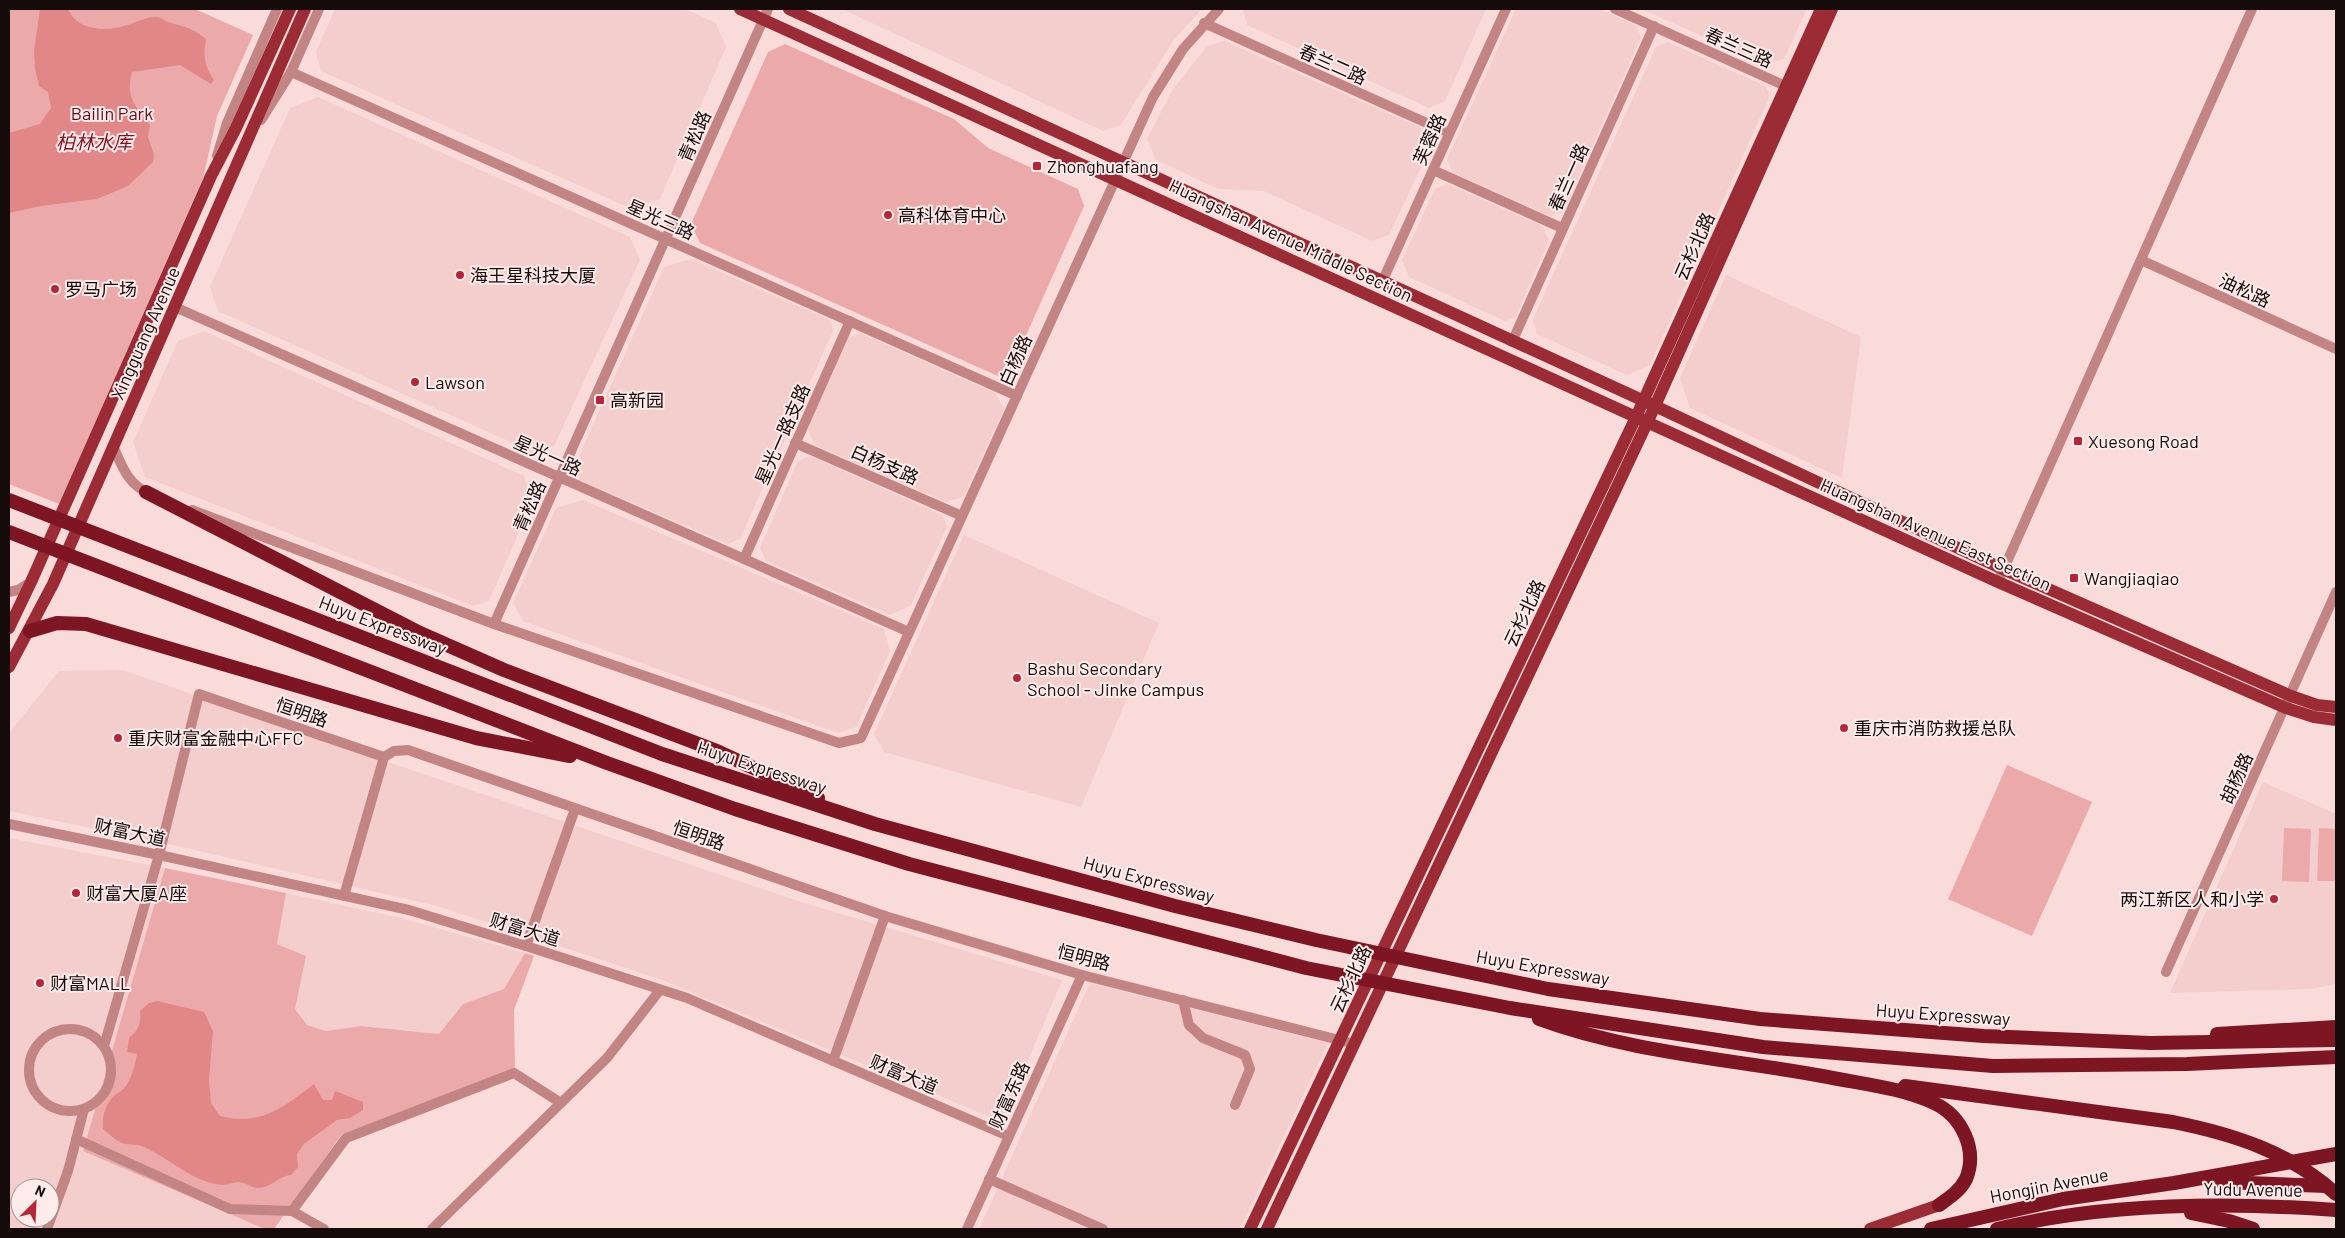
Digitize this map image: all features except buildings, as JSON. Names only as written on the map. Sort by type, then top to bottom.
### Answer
[{"type":"highway","points":[[146,492],[420,633],[504,670],[717,751],[875,824]]},
{"type":"highway","name":"Huyu Expressway","points":[[9,500],[662,754],[875,824],[1175,906],[1316,940],[1548,989],[1760,1019],[1984,1036],[2150,1043],[2336,1040]]},
{"type":"highway","points":[[11,533],[607,763],[735,809],[908,864],[1306,968],[1435,995],[1510,1008],[1763,1046],[1994,1066],[2187,1064],[2336,1057]]},
{"type":"highway","points":[[30,631],[57,623],[86,624],[476,738],[607,763]]},
{"type":"highway","points":[[1510,1008],[1572,1031],[1698,1056],[1870,1084],[1915,1096],[1945,1109],[1956,1120],[1969,1144],[1968,1170],[1966,1179],[1956,1193],[1938,1205]]},
{"type":"highway","points":[[2150,1043],[2249,1031],[2336,1027]]},
{"type":"highway","points":[[1813,1074],[2173,1122],[2215,1130],[2265,1148],[2312,1175],[2336,1194]]},
{"type":"highway","points":[[2174,1183],[2336,1154]]},
{"type":"highway","name":"Yudu Avenue","points":[[2174,1183],[2246,1181],[2336,1188]]},
{"type":"highway","name":"Hongjin Avenue","points":[[1931,1229],[2063,1199],[2174,1183]]},
{"type":"highway","name":"Yudu Avenue","points":[[2168,1208],[2244,1206],[2336,1210]]},
{"type":"highway","points":[[2168,1208],[2229,1221],[2252,1229]]},
{"type":"highway","name":"Hongjin Avenue","points":[[1996,1229],[2106,1212],[2168,1208]]},
{"type":"main road","name":"Xingguang Avenue","points":[[9,628],[211,176],[236,128],[290,9]]},
{"type":"main road","name":"Xingguang Avenue","points":[[9,667],[30,631],[53,584],[305,9]]},
{"type":"main road","name":"Huangshan Avenue Middle Section","points":[[740,9],[765,14],[1115,180],[1642,419]]},
{"type":"main road","name":"Huangshan Avenue Middle Section","points":[[789,9],[1512,342],[1649,403]]},
{"type":"main road","name":"云杉北路","points":[[1791,88],[1821,9]]},
{"type":"main road","name":"云杉北路","points":[[1267,1229],[1355,1044],[1642,419],[1791,88],[1832,9]]},
{"type":"main road","name":"Huangshan Avenue East Section","points":[[1649,403],[2288,702],[2314,717],[2336,720]]},
{"type":"main road","name":"云杉北路","points":[[1250,1229],[1642,419]]},
{"type":"main road","name":"Huangshan Avenue East Section","points":[[1642,419],[1998,582],[2288,702],[2336,707]]},
{"type":"main road","points":[[1870,1229],[1938,1205]]},
{"type":"street","points":[[211,176],[227,123],[277,9]]},
{"type":"street","points":[[250,138],[291,72],[318,9]]},
{"type":"street","name":"白杨路","points":[[494,624],[839,743],[861,738],[1115,180],[1164,77],[1204,23],[1219,9]]},
{"type":"street","name":"芙蓉路","points":[[1382,282],[1506,9]]},
{"type":"street","name":"春兰三路","points":[[1615,9],[1791,88]]},
{"type":"street","points":[[1998,582],[2252,9]]},
{"type":"street","name":"青松路","points":[[494,624],[765,14]]},
{"type":"street","name":"春兰二路","points":[[1204,23],[1449,133]]},
{"type":"street","name":"春兰一路","points":[[1512,342],[1654,26]]},
{"type":"street","name":"星光三路","points":[[291,72],[1017,396]]},
{"type":"street","points":[[1433,170],[1562,228]]},
{"type":"street","name":"油松路","points":[[2140,260],[2336,349]]},
{"type":"street","name":"星光一路","points":[[175,307],[909,632]]},
{"type":"street","name":"星光一路支路","points":[[744,559],[850,321]]},
{"type":"street","name":"白杨支路","points":[[796,443],[962,516]]},
{"type":"street","points":[[114,448],[123,471],[132,482],[146,492],[494,624]]},
{"type":"street","points":[[9,592],[18,590],[31,582]]},
{"type":"street","name":"胡杨路","points":[[2166,972],[2336,595]]},
{"type":"street","name":"恒明路","points":[[159,855],[199,694],[384,757],[394,751],[408,750],[885,916],[1082,975],[1355,1044]]},
{"type":"street","points":[[344,896],[384,757]]},
{"type":"street","points":[[526,946],[575,809]]},
{"type":"street","name":"财富大道","points":[[9,824],[408,910],[526,946],[687,998],[1008,1136]]},
{"type":"street","points":[[104,1046],[159,855]]},
{"type":"street","points":[[833,1061],[885,916]]},
{"type":"street","name":"财富东路","points":[[967,1229],[1082,975]]},
{"type":"street","points":[[432,1229],[607,1058],[660,990]]},
{"type":"street","points":[[1183,1000],[1189,1025],[1203,1038],[1245,1055],[1250,1069],[1235,1105]]},
{"type":"street","points":[[75,1028],[88,1032],[104,1046],[112,1065],[111,1079],[106,1092],[97,1102],[84,1109],[71,1112],[57,1109],[45,1103],[36,1093],[30,1081],[28,1067],[31,1054],[38,1042],[49,1034],[62,1029],[75,1028]]},
{"type":"street","points":[[292,1211],[346,1138],[514,1073],[562,1103]]},
{"type":"street","points":[[46,1229],[68,1171],[84,1109]]},
{"type":"street","points":[[76,1139],[230,1208],[292,1211],[324,1229]]},
{"type":"street","points":[[989,1180],[1103,1229]]},
{"type":"shaded area","points":[[335,9],[685,9],[716,23],[726,47],[660,199],[630,208],[321,71],[316,52]]},
{"type":"shaded area","points":[[842,9],[1202,9],[1173,41],[1121,125],[1103,131]]},
{"type":"shaded area","points":[[1243,9],[1486,9],[1445,101],[1429,108],[1247,25]]},
{"type":"shaded area","points":[[1516,9],[1599,9],[1635,25],[1641,37],[1563,212],[1550,216],[1453,173],[1447,159]]},
{"type":"shaded area","points":[[1642,9],[1807,9],[1784,59],[1764,64]]},
{"type":"shaded area","points":[[1224,41],[1428,131],[1432,144],[1389,235],[1372,241],[1264,191],[1218,189],[1155,159],[1147,139],[1173,89],[1207,46]]},
{"type":"shaded area","points":[[1668,42],[1765,86],[1770,95],[1650,365],[1627,375],[1537,334],[1533,319],[1656,47]]},
{"type":"shaded area","points":[[318,97],[630,237],[640,260],[554,446],[533,452],[218,311],[210,287],[290,108]]},
{"type":"shaded area","points":[[1447,184],[1542,226],[1549,240],[1515,318],[1505,321],[1409,277],[1402,260],[1435,189]]},
{"type":"shaded area","points":[[691,259],[830,320],[833,331],[740,539],[728,544],[580,480],[575,465],[664,267]]},
{"type":"shaded area","points":[[1726,275],[1861,337],[1842,478],[1690,408],[1680,378]]},
{"type":"shaded area","points":[[204,331],[524,476],[533,500],[489,601],[473,606],[145,477],[133,442],[178,341]]},
{"type":"shaded area","points":[[860,333],[995,393],[1004,409],[963,497],[946,502],[815,445],[807,427],[847,338]]},
{"type":"shaded area","points":[[810,456],[942,515],[947,526],[911,605],[890,615],[766,561],[760,548],[798,461]]},
{"type":"shaded area","points":[[583,500],[884,629],[890,651],[856,727],[838,733],[523,621],[513,603],[556,508]]},
{"type":"shaded area","name":"Bashu Secondary School - Jinke Campus","points":[[964,535],[1159,623],[1081,807],[884,752],[874,734]]},
{"type":"shaded area","points":[[123,670],[798,901],[1062,980],[1002,1122],[662,980],[437,906],[177,846],[9,811],[9,733],[59,671]]},
{"type":"shaded area","name":"两江新区人和小学","points":[[2263,782],[2336,814],[2336,984],[2311,989],[2170,993]]},
{"type":"shaded area","points":[[9,838],[165,868],[83,1151],[265,1229],[9,1229]]},
{"type":"shaded area","points":[[286,893],[405,919],[525,953],[504,989],[463,1004],[439,1034],[361,1026],[326,1031],[307,1025],[295,1009],[305,956],[277,944]]},
{"type":"shaded area","points":[[1090,983],[1328,1043],[1240,1229],[979,1229]]},
{"type":"green space","name":"Bailin Park","points":[[9,9],[195,9],[253,35],[217,116],[203,178],[59,504],[9,484]]},
{"type":"green space","name":"高科体育中心","points":[[785,44],[954,119],[988,148],[1078,189],[1084,206],[1011,369],[998,376],[700,243],[691,224],[768,52]]},
{"type":"green space","points":[[2007,765],[2092,802],[2032,936],[1948,899]]},
{"type":"green space","points":[[2284,828],[2311,829],[2309,882],[2282,881]]},
{"type":"green space","points":[[2319,828],[2336,829],[2336,881],[2317,881]]},
{"type":"green space","points":[[165,868],[286,893],[277,944],[306,956],[295,1009],[307,1025],[326,1031],[361,1026],[439,1034],[463,1004],[504,989],[525,953],[534,956],[514,1010],[515,1069],[342,1134],[274,1229],[265,1229],[83,1151]]},
{"type":"water","name":"柏林水库","points":[[40,9],[68,9],[78,21],[92,28],[116,28],[158,17],[188,28],[206,39],[205,60],[214,80],[211,84],[180,65],[132,72],[130,81],[131,95],[136,107],[150,125],[148,137],[154,155],[153,162],[128,186],[97,199],[41,206],[9,213],[9,133],[40,124],[51,108],[48,92],[39,86],[35,69],[34,51]]},
{"type":"water","points":[[157,1001],[204,1012],[213,1031],[209,1080],[211,1103],[220,1116],[248,1119],[260,1117],[292,1101],[314,1084],[323,1100],[332,1100],[335,1091],[363,1102],[363,1110],[350,1118],[337,1120],[304,1144],[297,1154],[298,1167],[291,1175],[260,1188],[241,1182],[223,1185],[202,1180],[144,1147],[119,1142],[103,1129],[104,1114],[109,1102],[124,1088],[131,1076],[137,1054],[127,1052],[129,1038],[139,1026],[140,1011],[149,1003]]},
{"type":"place","name":"Zhonghuafang","points":[[1037,166]]},
{"type":"place","name":"高科体育中心","points":[[888,215]]},
{"type":"place","name":"海王星科技大厦","points":[[460,275]]},
{"type":"place","name":"罗马广场","points":[[55,289]]},
{"type":"place","name":"Lawson","points":[[415,382]]},
{"type":"place","name":"高新园","points":[[600,400]]},
{"type":"place","name":"Xuesong Road","points":[[2078,441]]},
{"type":"place","name":"Wangjiaqiao","points":[[2074,578]]},
{"type":"place","name":"Bashu Secondary School - Jinke Campus","points":[[1017,678]]},
{"type":"place","name":"重庆市消防救援总队","points":[[1844,728]]},
{"type":"place","name":"重庆财富金融中心FFC","points":[[118,738]]},
{"type":"place","name":"财富大厦A座","points":[[76,893]]},
{"type":"place","name":"两江新区人和小学","points":[[2274,899]]},
{"type":"place","name":"财富MALL","points":[[40,983]]}]
